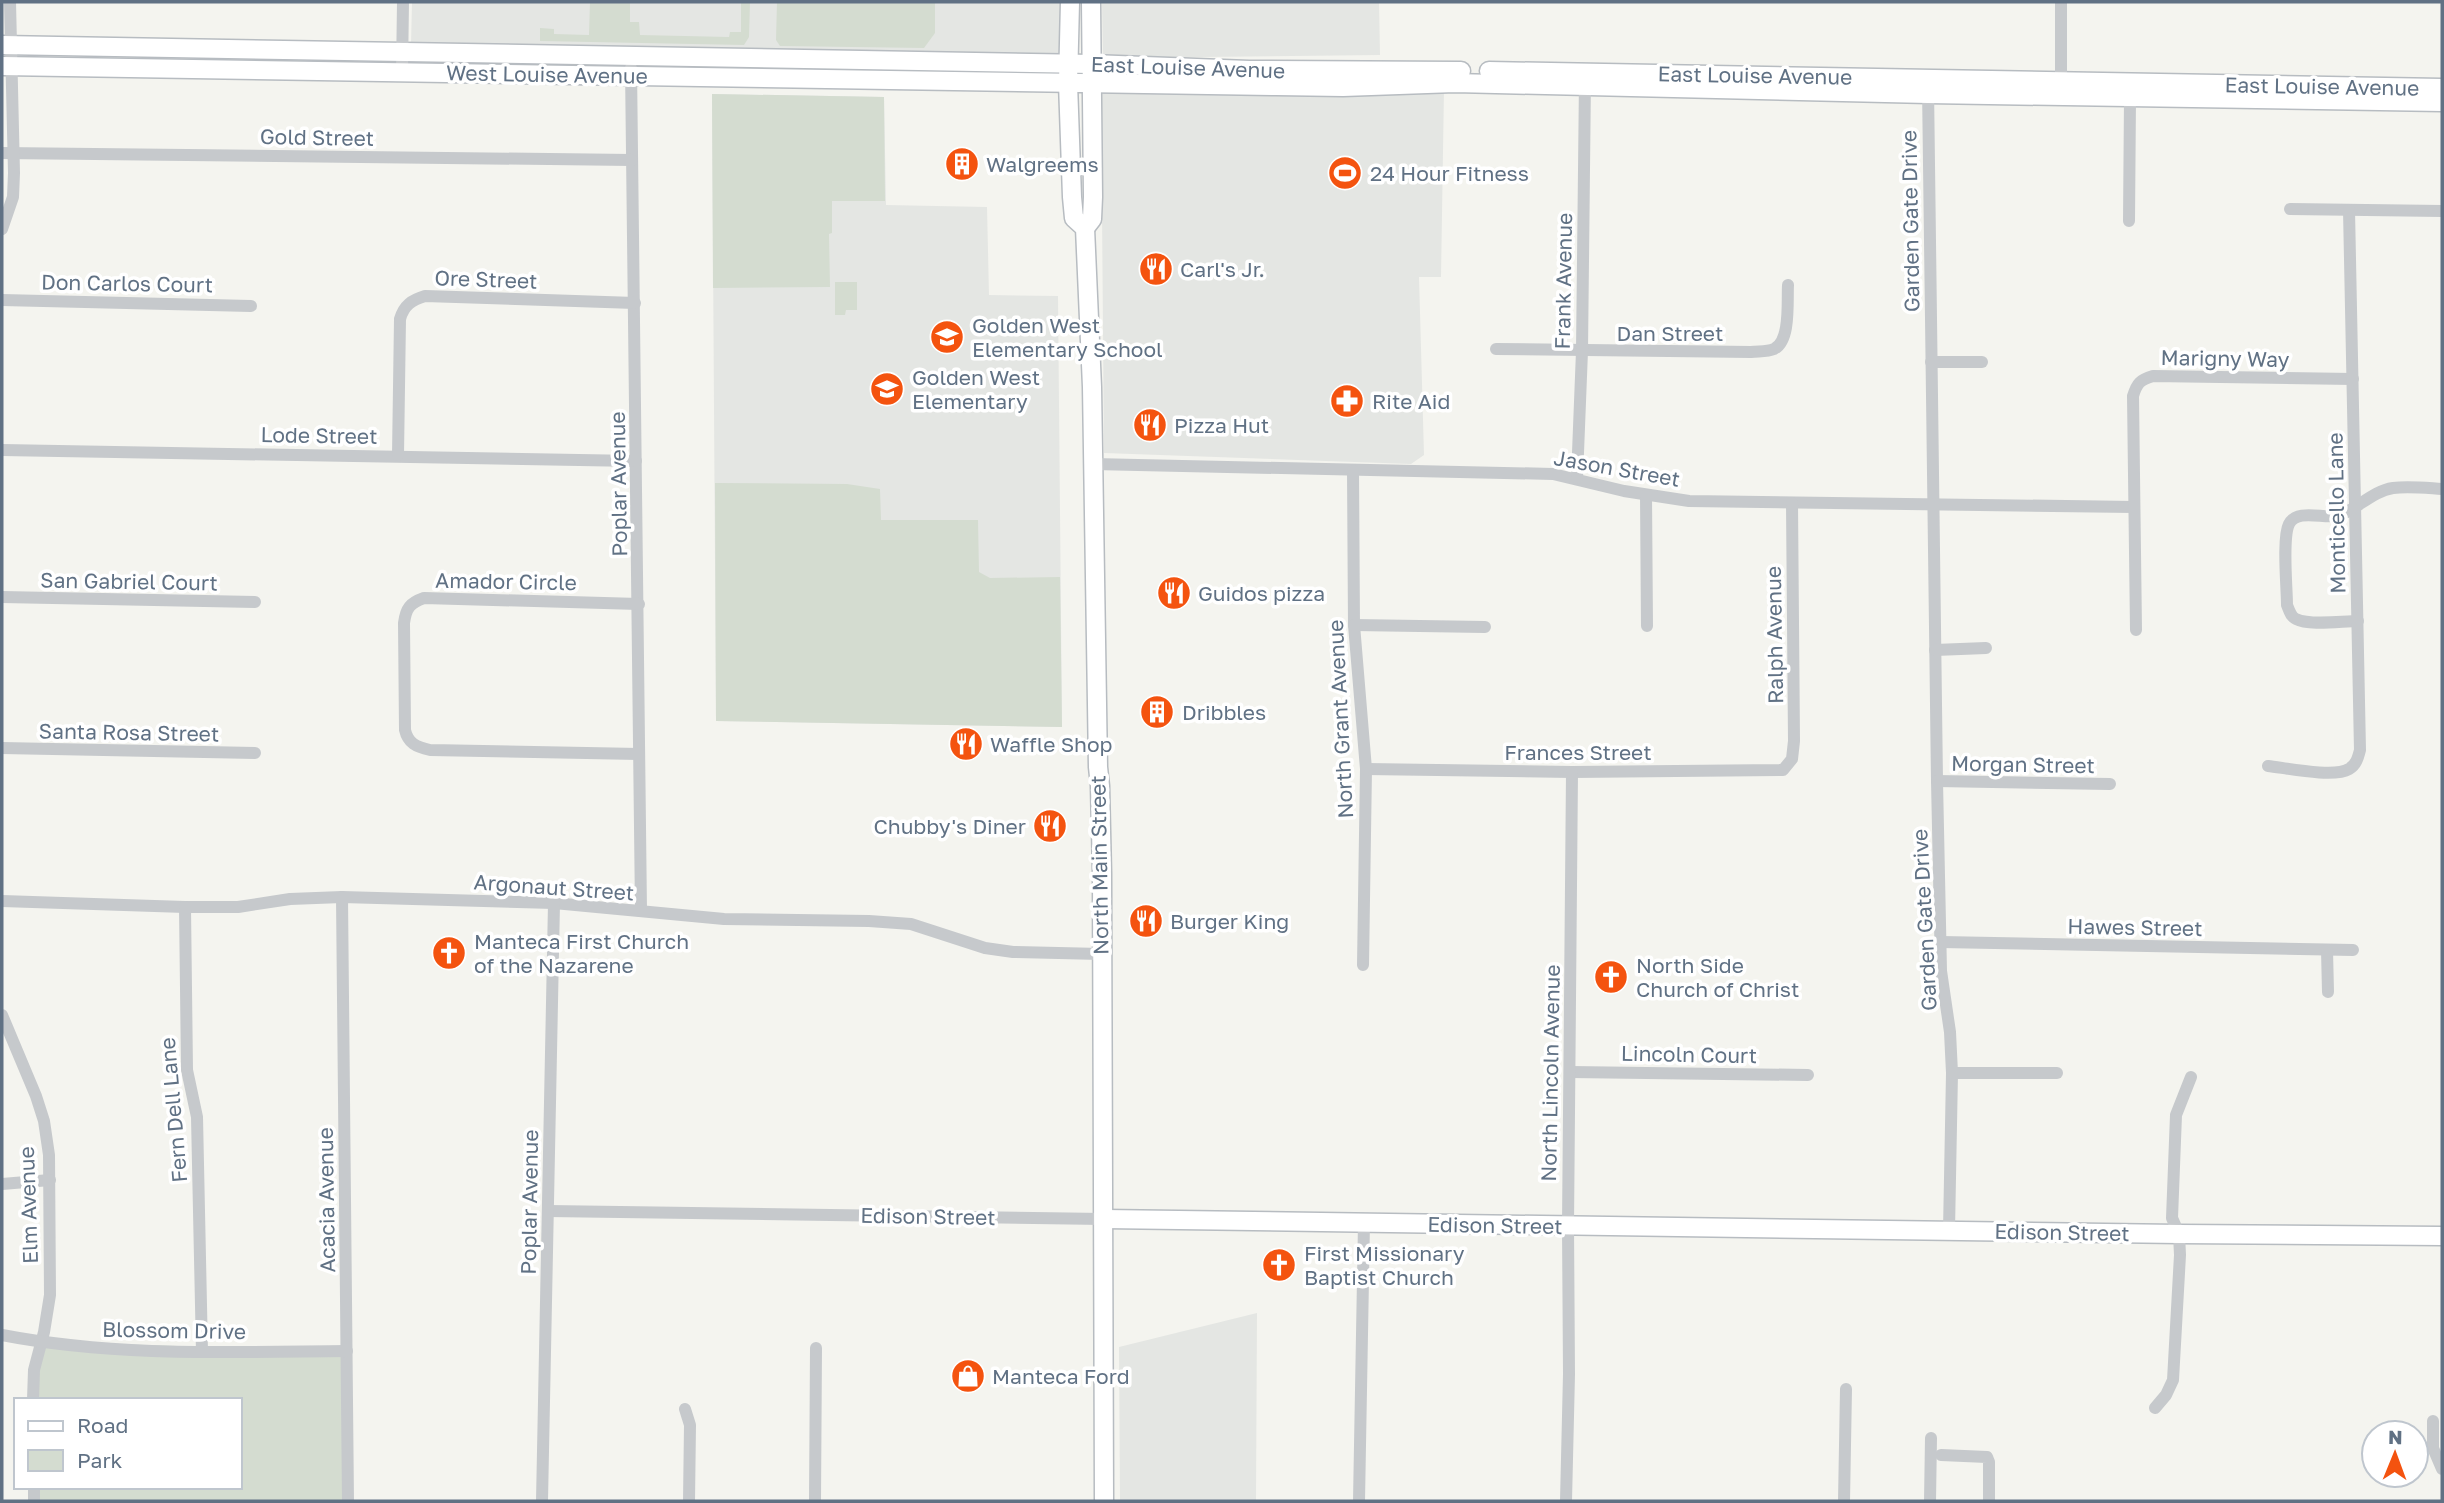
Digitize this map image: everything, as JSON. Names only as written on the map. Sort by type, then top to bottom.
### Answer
[{"type":"main road","name":"North Main Street","points":[[1070,2],[1068,83],[1073,208],[1074,218],[1084,228],[1092,387],[1100,786],[1104,1501]]},
{"type":"main road","name":"North Main Street","points":[[1084,228],[1092,219],[1091,2]]},
{"type":"main road","name":"West Louise Avenue","points":[[7,45],[402,52],[632,66],[1093,83]]},
{"type":"main road","name":"West Louise Avenue","points":[[7,66],[402,72],[632,66],[1068,63]]},
{"type":"main road","name":"East Louise Avenue","points":[[1068,63],[1928,87],[2130,98],[2442,102]]},
{"type":"main road","name":"East Louise Avenue","points":[[1093,83],[1343,87],[1585,78]]},
{"type":"main road","name":"East Louise Avenue","points":[[1928,87],[2061,81],[2442,88]]},
{"type":"main road","name":"Edison Street","points":[[1104,1219],[2442,1236]]},
{"type":"street","points":[[2,229],[13,197],[7,153],[7,45],[10,2]]},
{"type":"street","points":[[402,72],[403,2]]},
{"type":"street","points":[[2061,2],[2061,81]]},
{"type":"street","name":"Poplar Avenue","points":[[632,66],[641,911]]},
{"type":"street","name":"Frank Avenue","points":[[1577,478],[1582,351],[1585,78]]},
{"type":"street","name":"Garden Gate Drive","points":[[1928,87],[1941,971],[1950,1032],[1952,1073],[1949,1230]]},
{"type":"street","points":[[2129,221],[2130,98]]},
{"type":"street","name":"Gold Street","points":[[7,153],[632,160]]},
{"type":"street","points":[[2290,209],[2442,211]]},
{"type":"street","name":"Monticello Lane","points":[[2268,766],[2343,772],[2357,762],[2360,750],[2349,210]]},
{"type":"street","name":"Dan Street","points":[[1496,349],[1772,350],[1783,341],[1788,285]]},
{"type":"street","name":"Ore Street","points":[[398,455],[400,318],[402,311],[411,301],[425,296],[635,303]]},
{"type":"street","name":"Don Carlos Court","points":[[2,300],[251,306]]},
{"type":"street","points":[[1931,362],[1982,362]]},
{"type":"street","name":"Marigny Way","points":[[2134,507],[2133,396],[2141,379],[2153,376],[2353,379]]},
{"type":"street","name":"Lode Street","points":[[2,450],[636,461]]},
{"type":"street","name":"Jason Street","points":[[1093,464],[1553,474],[1647,495],[1689,500],[2134,507]]},
{"type":"street","name":"North Grant Avenue","points":[[1353,471],[1353,625],[1366,769],[1363,965]]},
{"type":"street","points":[[2358,621],[2314,622],[2295,619],[2289,613],[2287,527],[2291,521],[2301,516],[2337,516],[2376,493],[2393,488],[2442,489]]},
{"type":"street","points":[[1647,495],[1647,626]]},
{"type":"street","name":"Ralph Avenue","points":[[1788,765],[1792,760],[1794,741],[1792,503]]},
{"type":"street","points":[[2134,507],[2136,630]]},
{"type":"street","name":"San Gabriel Court","points":[[2,597],[255,602]]},
{"type":"street","name":"Amador Circle","points":[[639,604],[424,598],[412,602],[405,613],[404,730],[407,738],[416,747],[429,750],[639,754]]},
{"type":"street","points":[[1353,625],[1485,628]]},
{"type":"street","points":[[1936,650],[1986,648]]},
{"type":"street","name":"Santa Rosa Street","points":[[2,748],[255,753]]},
{"type":"street","name":"Frances Street","points":[[1366,769],[1775,771],[1788,765]]},
{"type":"street","name":"North Lincoln Avenue","points":[[1566,1501],[1572,772]]},
{"type":"street","name":"Morgan Street","points":[[1937,782],[2110,784]]},
{"type":"street","name":"Argonaut Street","points":[[2,901],[185,907],[238,907],[290,899],[342,897],[554,903],[724,919],[911,924],[985,948],[1013,952],[1101,954]]},
{"type":"street","name":"Acacia Avenue","points":[[342,897],[348,1501]]},
{"type":"street","name":"Poplar Avenue","points":[[541,1501],[554,903]]},
{"type":"street","name":"Fern Dell Lane","points":[[185,907],[187,1070],[197,1129],[202,1352]]},
{"type":"street","name":"Hawes Street","points":[[1941,942],[2353,950]]},
{"type":"street","points":[[2328,950],[2328,992]]},
{"type":"street","name":"Elm Avenue","points":[[3,1020],[36,1097],[44,1121],[49,1155],[50,1294],[34,1370],[33,1398]]},
{"type":"street","name":"Lincoln Court","points":[[1570,1072],[1808,1075]]},
{"type":"street","points":[[1952,1073],[2057,1073]]},
{"type":"street","points":[[2155,1408],[2166,1395],[2173,1380],[2180,1255],[2179,1234],[2172,1218],[2176,1115],[2191,1077]]},
{"type":"street","points":[[2,1184],[50,1180]]},
{"type":"street","name":"Edison Street","points":[[548,1211],[1104,1219]]},
{"type":"street","points":[[1359,1501],[1364,1223]]},
{"type":"street","name":"Blossom Drive","points":[[2,1335],[103,1349],[202,1352],[347,1351]]},
{"type":"street","points":[[815,1501],[816,1348]]},
{"type":"street","points":[[1844,1501],[1846,1389]]},
{"type":"street","points":[[685,1409],[690,1425],[689,1501]]},
{"type":"street","points":[[2433,1421],[2433,1448],[2442,1469]]},
{"type":"street","points":[[1930,1501],[1931,1438]]},
{"type":"street","points":[[1941,1455],[1987,1457],[1989,1501]]},
{"type":"shaded area","points":[[412,2],[1062,2],[1062,57],[411,45]]},
{"type":"shaded area","points":[[1102,2],[1379,2],[1380,55],[1103,58]]},
{"type":"shaded area","points":[[1101,89],[1444,89],[1441,277],[1419,277],[1424,455],[1411,464],[1104,453]]},
{"type":"shaded area","name":"Golden West Elementary","points":[[712,94],[884,97],[886,205],[987,207],[989,295],[1058,296],[1062,727],[716,721]]},
{"type":"shaded area","points":[[1257,1313],[1256,1501],[1120,1501],[1119,1347]]},
{"type":"green space","points":[[590,2],[630,2],[630,22],[639,22],[640,35],[729,37],[730,32],[741,32],[741,2],[750,2],[749,37],[744,45],[540,41],[540,28],[554,29],[554,34],[589,35]]},
{"type":"green space","points":[[777,2],[935,2],[935,33],[924,48],[780,46],[776,40]]},
{"type":"green space","points":[[712,94],[884,97],[885,201],[832,201],[832,233],[829,234],[830,287],[713,288]]},
{"type":"green space","points":[[835,282],[857,282],[857,310],[846,310],[845,315],[835,315]]},
{"type":"green space","points":[[715,483],[847,484],[880,489],[881,520],[978,520],[979,572],[990,578],[1060,577],[1062,727],[716,721]]},
{"type":"green space","points":[[41,1342],[347,1351],[348,1501],[34,1501],[34,1489],[242,1489],[242,1398],[33,1398]]},
{"type":"place","name":"Walgreems","points":[[962,164]]},
{"type":"place","name":"24 Hour Fitness","points":[[1345,173]]},
{"type":"place","name":"Carl's Jr.","points":[[1156,269]]},
{"type":"place","name":"Golden West Elementary School","points":[[947,337]]},
{"type":"place","name":"Golden West Elementary","points":[[887,389]]},
{"type":"place","name":"Rite Aid","points":[[1347,401]]},
{"type":"place","name":"Pizza Hut","points":[[1150,425]]},
{"type":"place","name":"Guidos pizza","points":[[1174,593]]},
{"type":"place","name":"Dribbles","points":[[1157,712]]},
{"type":"place","name":"Waffle Shop","points":[[966,744]]},
{"type":"place","name":"Chubby's Diner","points":[[1050,826]]},
{"type":"place","name":"Burger King","points":[[1146,921]]},
{"type":"place","name":"Manteca First Church of the Nazarene","points":[[449,953]]},
{"type":"place","name":"North Side Church of Christ","points":[[1611,977]]},
{"type":"place","name":"First Missionary Baptist Church","points":[[1279,1265]]},
{"type":"place","name":"Manteca Ford","points":[[968,1376]]}]
